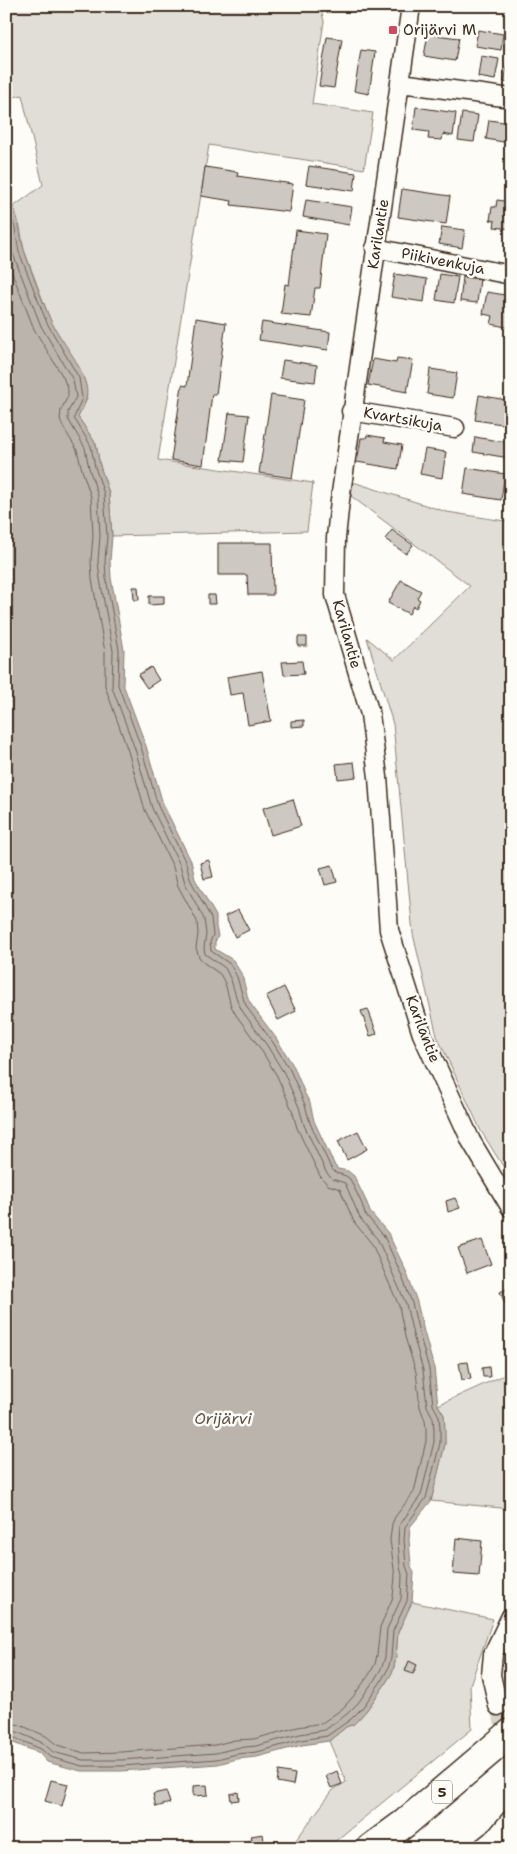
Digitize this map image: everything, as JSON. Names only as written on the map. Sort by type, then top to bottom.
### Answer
[{"type":"highway","name":"5","points":[[370,1848],[405,1823],[511,1733]]},
{"type":"street","name":"Karilantie","points":[[411,6],[352,410],[336,538],[335,595],[370,714],[378,777],[389,930],[422,1034],[471,1141],[511,1208]]},
{"type":"street","points":[[401,83],[511,98]]},
{"type":"street","name":"Piikivenkuja","points":[[376,248],[511,275]]},
{"type":"street","name":"Kvartsikuja","points":[[352,410],[455,428]]},
{"type":"street","points":[[498,1706],[491,1675],[493,1654],[511,1616]]},
{"type":"street","points":[[482,1848],[496,1837],[511,1819]]},
{"type":"shaded area","points":[[6,6],[320,6],[324,21],[312,104],[373,113],[364,169],[209,145],[158,460],[313,483],[307,531],[112,536],[109,493],[100,466],[96,444],[78,417],[87,399],[83,376],[51,322],[24,250],[20,227],[13,207],[43,185],[22,95],[6,99]]},
{"type":"shaded area","points":[[353,482],[447,512],[511,522],[511,1179],[481,1131],[437,1036],[413,934],[393,724],[367,638],[394,660],[470,586],[351,496]]},
{"type":"shaded area","points":[[511,1372],[511,1509],[431,1501],[445,1444],[444,1415],[438,1405]]},
{"type":"shaded area","points":[[412,1602],[493,1619],[470,1685],[472,1729],[327,1848],[290,1848],[333,1790],[346,1782],[329,1741],[346,1727],[354,1724],[366,1711],[393,1671],[398,1632]]},
{"type":"shaded area","points":[[511,1642],[510,1688],[505,1665],[506,1654]]},
{"type":"water","name":"Orijärvi","points":[[6,196],[17,216],[25,253],[47,313],[80,368],[86,385],[86,398],[78,417],[96,444],[100,466],[109,493],[112,536],[111,578],[124,650],[123,684],[146,746],[163,804],[191,861],[195,879],[216,916],[218,936],[215,942],[215,949],[233,960],[242,975],[248,999],[294,1067],[310,1103],[314,1121],[335,1166],[338,1169],[348,1171],[354,1176],[370,1212],[388,1233],[406,1271],[417,1302],[434,1368],[438,1405],[444,1415],[445,1444],[431,1501],[410,1527],[411,1566],[414,1573],[412,1602],[398,1632],[393,1671],[384,1686],[354,1724],[346,1727],[329,1741],[302,1745],[257,1757],[237,1759],[218,1764],[121,1771],[81,1771],[47,1762],[39,1753],[6,1740]]},
{"type":"building","points":[[478,30],[503,34],[501,50],[475,46]]},
{"type":"building","points":[[428,34],[459,38],[455,61],[424,56]]},
{"type":"building","points":[[327,37],[342,39],[334,88],[319,86]]},
{"type":"building","points":[[361,50],[375,52],[369,94],[354,91]]},
{"type":"building","points":[[481,56],[499,59],[495,80],[478,77]]},
{"type":"building","points":[[509,57],[511,57],[511,83],[504,82]]},
{"type":"building","points":[[416,107],[456,113],[453,136],[443,134],[442,140],[428,139],[429,132],[413,130]]},
{"type":"building","points":[[462,113],[478,115],[474,142],[458,140]]},
{"type":"building","points":[[489,120],[511,123],[509,143],[486,139]]},
{"type":"building","points":[[309,166],[356,173],[354,191],[306,184]]},
{"type":"building","points":[[205,167],[238,172],[237,176],[293,184],[289,212],[231,205],[232,201],[201,196]]},
{"type":"building","points":[[402,189],[450,196],[446,224],[398,217]]},
{"type":"building","points":[[306,200],[352,207],[349,225],[303,217]]},
{"type":"building","points":[[497,200],[511,202],[511,229],[494,227],[495,221],[490,220],[492,207],[496,207]]},
{"type":"building","points":[[442,227],[465,230],[462,248],[439,244]]},
{"type":"building","points":[[296,230],[326,234],[320,288],[315,288],[311,317],[281,314],[285,284],[289,285]]},
{"type":"building","points":[[395,274],[427,279],[424,302],[391,297]]},
{"type":"building","points":[[440,274],[458,277],[454,303],[436,300]]},
{"type":"building","points":[[463,277],[480,279],[477,303],[460,301]]},
{"type":"building","points":[[487,292],[511,296],[511,328],[491,324],[493,316],[483,314]]},
{"type":"building","points":[[196,318],[226,323],[216,394],[212,394],[203,465],[171,460],[182,385],[187,386]]},
{"type":"building","points":[[262,322],[330,332],[328,350],[259,340]]},
{"type":"building","points":[[397,358],[413,360],[407,392],[368,385],[373,359],[396,363]]},
{"type":"building","points":[[283,360],[317,365],[315,382],[280,378]]},
{"type":"building","points":[[430,369],[457,373],[453,398],[427,394]]},
{"type":"building","points":[[271,395],[304,400],[292,478],[259,473]]},
{"type":"building","points":[[479,395],[506,400],[502,424],[475,420]]},
{"type":"building","points":[[229,413],[249,415],[243,462],[222,460]]},
{"type":"building","points":[[367,435],[385,438],[384,442],[402,445],[398,469],[357,462],[361,438],[366,438]]},
{"type":"building","points":[[475,437],[511,443],[509,458],[473,452]]},
{"type":"building","points":[[425,449],[446,452],[442,478],[420,474]]},
{"type":"building","points":[[467,468],[505,474],[501,500],[463,494]]},
{"type":"building","points":[[392,530],[413,545],[406,554],[385,539]]},
{"type":"building","points":[[218,543],[272,543],[273,595],[248,595],[247,575],[218,575]]},
{"type":"building","points":[[401,580],[421,591],[417,598],[420,600],[416,608],[413,606],[409,614],[388,603]]},
{"type":"building","points":[[133,587],[138,587],[139,600],[134,600]]},
{"type":"building","points":[[208,595],[215,595],[216,604],[208,604]]},
{"type":"building","points":[[149,596],[164,596],[164,604],[149,605]]},
{"type":"building","points":[[298,637],[307,637],[307,646],[298,646]]},
{"type":"building","points":[[302,661],[304,674],[284,675],[282,662]]},
{"type":"building","points":[[151,667],[159,680],[147,688],[138,675]]},
{"type":"building","points":[[262,671],[271,721],[248,725],[243,693],[230,695],[227,677]]},
{"type":"building","points":[[304,720],[304,726],[291,727],[291,721]]},
{"type":"building","points":[[354,762],[356,777],[338,779],[336,764]]},
{"type":"building","points":[[293,799],[301,826],[271,835],[263,808]]},
{"type":"building","points":[[209,860],[213,877],[204,879],[200,863]]},
{"type":"building","points":[[332,865],[337,882],[325,885],[320,868]]},
{"type":"building","points":[[238,910],[249,930],[235,937],[225,916]]},
{"type":"building","points":[[284,987],[296,1011],[278,1020],[266,996]]},
{"type":"building","points":[[368,1009],[377,1034],[370,1036],[361,1011]]},
{"type":"building","points":[[358,1131],[367,1149],[347,1160],[338,1141]]},
{"type":"building","points":[[455,1198],[460,1208],[448,1212],[446,1201]]},
{"type":"building","points":[[482,1240],[491,1264],[467,1273],[458,1248]]},
{"type":"building","points":[[511,1287],[511,1317],[500,1292]]},
{"type":"building","points":[[468,1362],[471,1379],[462,1380],[459,1363]]},
{"type":"building","points":[[489,1367],[490,1377],[483,1377],[482,1368]]},
{"type":"building","points":[[456,1538],[482,1541],[479,1576],[453,1574]]},
{"type":"building","points":[[409,1661],[417,1665],[413,1674],[405,1671]]},
{"type":"building","points":[[279,1771],[295,1774],[293,1785],[277,1782]]},
{"type":"building","points":[[337,1771],[342,1784],[331,1788],[326,1776]]},
{"type":"building","points":[[51,1780],[68,1784],[62,1806],[45,1801]]},
{"type":"building","points":[[207,1785],[208,1795],[193,1796],[193,1786]]},
{"type":"building","points":[[166,1791],[170,1803],[156,1807],[153,1794]]},
{"type":"building","points":[[238,1792],[239,1800],[231,1801],[230,1794]]},
{"type":"building","points":[[263,1834],[265,1848],[249,1848],[248,1840],[252,1839],[251,1836]]},
{"type":"tunnel","points":[[498,1706],[504,1723],[511,1734]]},
{"type":"place","name":"Orijärvi M","points":[[393,30]]}]
